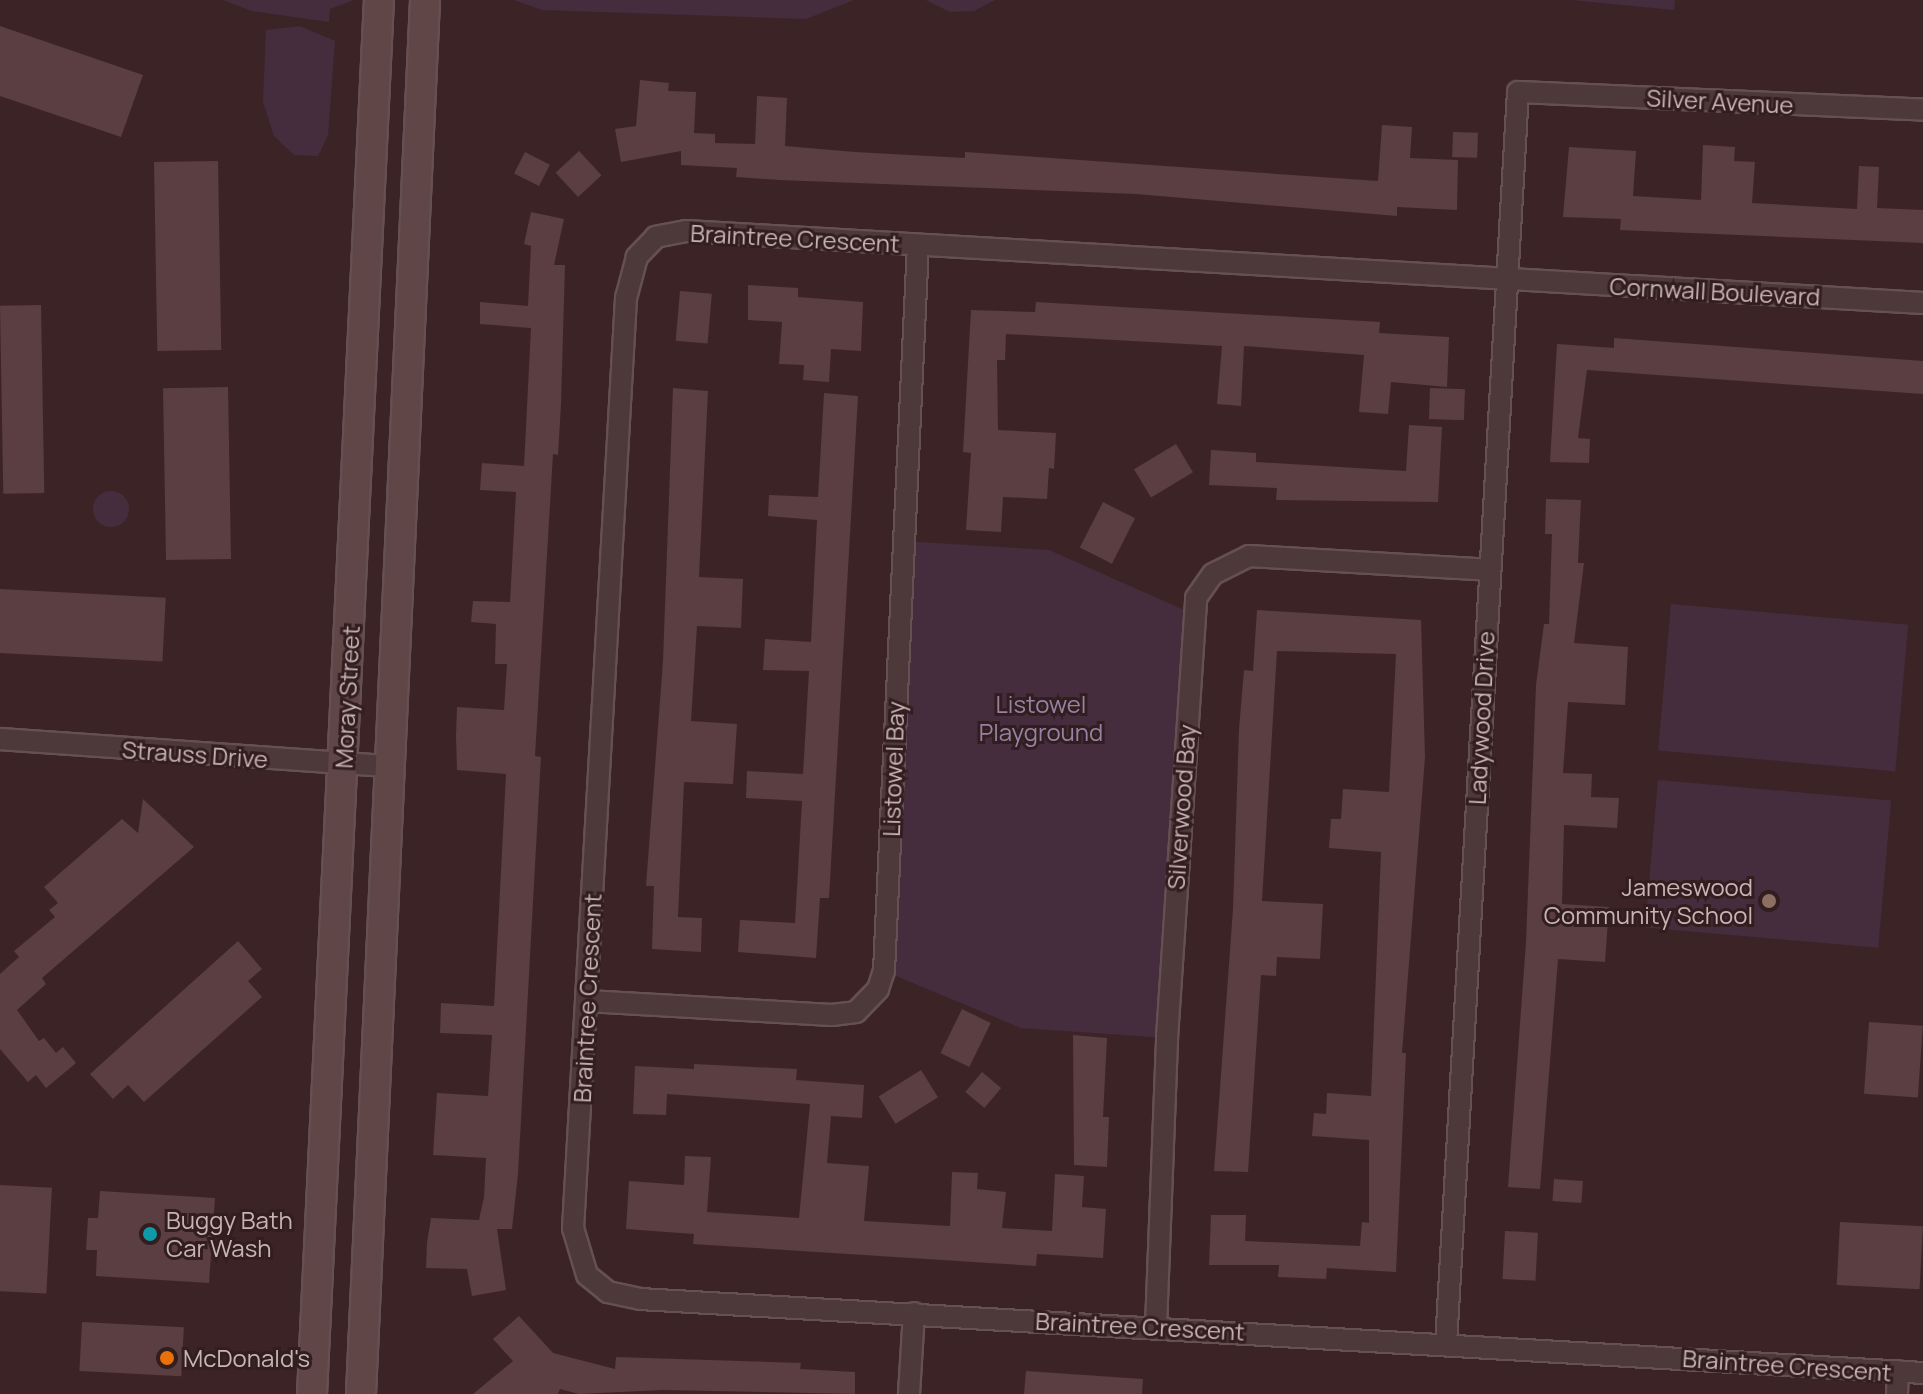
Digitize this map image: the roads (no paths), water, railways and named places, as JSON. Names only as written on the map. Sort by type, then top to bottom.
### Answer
[{"type":"street","name":"Moray Street","points":[[312,1394],[379,0]]},
{"type":"street","name":"Moray Street","points":[[361,1394],[425,0]]},
{"type":"street","name":"Silver Avenue","points":[[1518,92],[1923,110]]},
{"type":"street","name":"Ladywood Drive","points":[[1446,1344],[1518,92]]},
{"type":"street","name":"Braintree Crescent","points":[[1507,279],[686,231],[656,237],[637,257],[626,298],[573,1228],[580,1261],[597,1284],[640,1299],[1923,1373]]},
{"type":"street","name":"Listowel Bay","points":[[587,1001],[832,1015],[856,1012],[878,989],[884,971],[918,245]]},
{"type":"street","name":"Cornwall Boulevard","points":[[1507,279],[1923,303]]},
{"type":"street","name":"Silverwood Bay","points":[[1156,1327],[1167,1038],[1196,598],[1213,574],[1249,556],[1489,570]]},
{"type":"street","name":"Strauss Drive","points":[[0,739],[391,766]]},
{"type":"street","points":[[909,1394],[914,1313]]},
{"type":"street","points":[[1897,1394],[1898,1371]]},
{"type":"place","name":"Jameswood Community School","points":[[1769,901]]},
{"type":"place","name":"Buggy Bath Car Wash","points":[[150,1234]]},
{"type":"place","name":"McDonald's","points":[[167,1358]]},
{"type":"park label","name":"Listowel Playground","points":[[1041,718]]}]
